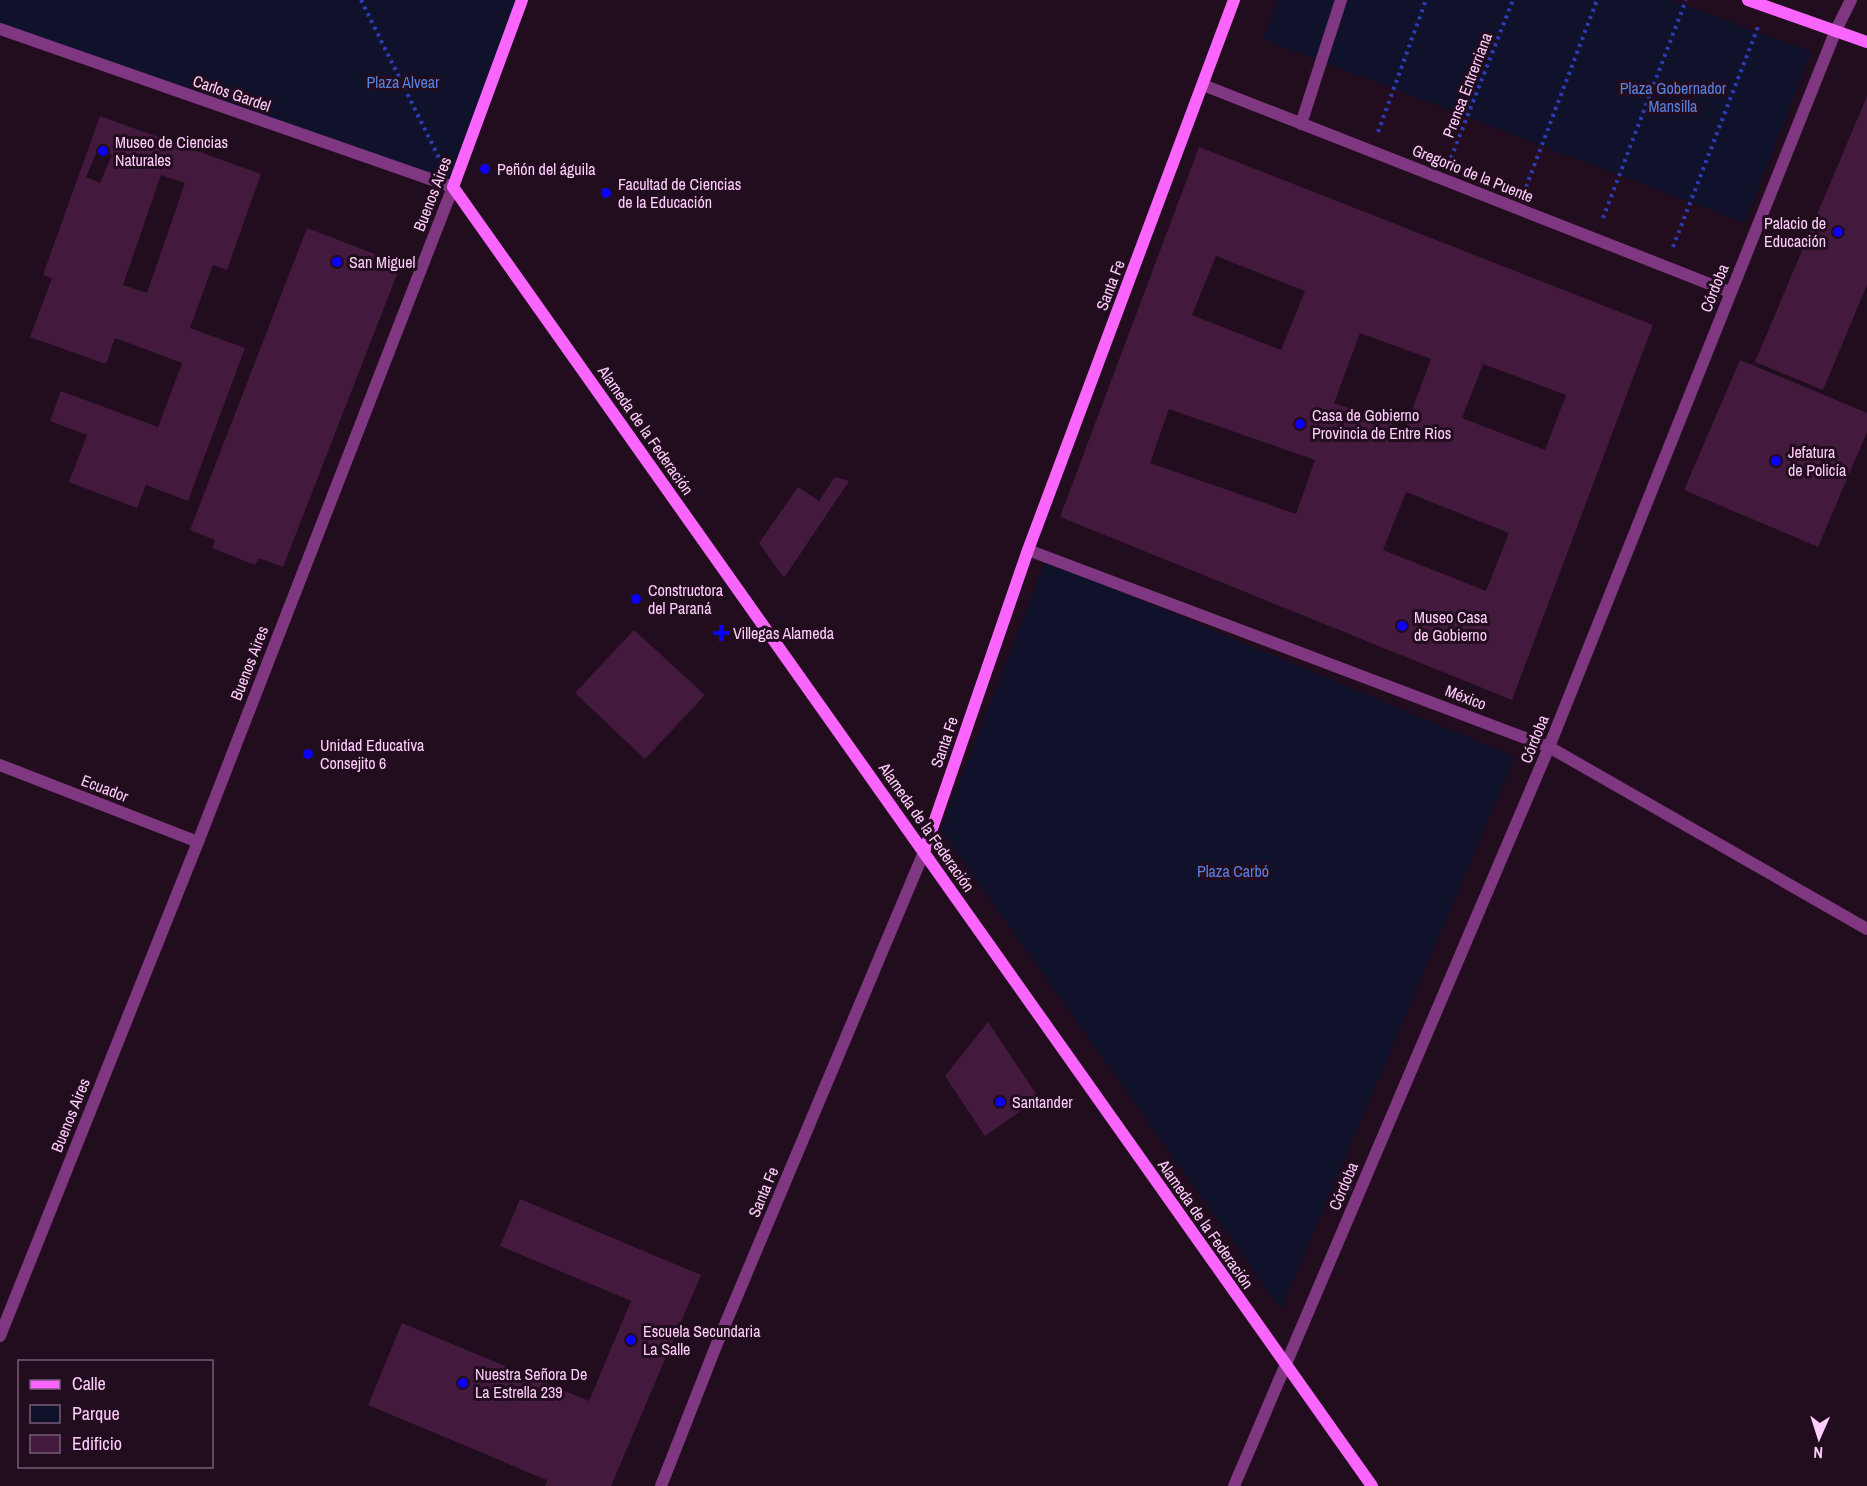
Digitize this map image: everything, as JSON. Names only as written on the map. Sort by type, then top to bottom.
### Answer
[{"type":"street","name":"Buenos Aires","points":[[0,1336],[198,842],[453,187],[522,0]]},
{"type":"street","name":"Santa Fe","points":[[661,1486],[716,1346],[924,852],[1028,550],[1234,0]]},
{"type":"street","points":[[1301,124],[1341,0]]},
{"type":"street","points":[[1748,0],[1867,42]]},
{"type":"street","name":"Córdoba","points":[[1234,1486],[1284,1364],[1549,747],[1730,292],[1836,30],[1851,0]]},
{"type":"street","name":"Carlos Gardel","points":[[0,28],[453,187]]},
{"type":"street","name":"Gregorio de la Puente","points":[[1203,85],[1730,292]]},
{"type":"street","name":"Alameda de la Federación","points":[[453,187],[1372,1486]]},
{"type":"street","name":"México","points":[[1028,550],[1549,747],[1867,929]]},
{"type":"street","name":"Ecuador","points":[[0,765],[198,842]]},
{"type":"path","points":[[361,0],[453,187]]},
{"type":"path","points":[[1371,151],[1426,0]]},
{"type":"path","name":"Prensa Entrerriana","points":[[1443,179],[1513,0]]},
{"type":"path","points":[[1518,209],[1597,0]]},
{"type":"path","points":[[1595,239],[1686,0]]},
{"type":"path","points":[[1665,267],[1757,32],[1762,6]]},
{"type":"green space","name":"Plaza Alvear","points":[[0,0],[522,0],[453,187],[0,29]]},
{"type":"green space","name":"Plaza Gobernador Mansilla","points":[[1278,0],[1672,0],[1811,52],[1745,223],[1263,39]]},
{"type":"green space","name":"Plaza Carbó","points":[[1046,560],[1515,757],[1281,1309],[941,830]]},
{"type":"building","points":[[1867,96],[1867,285],[1823,390],[1755,362]]},
{"type":"building","points":[[100,116],[261,174],[227,270],[213,265],[190,328],[245,348],[188,501],[146,485],[137,508],[69,482],[87,435],[50,421],[61,391],[158,427],[182,363],[115,338],[106,364],[30,337],[52,278],[43,275]],"holes":[[[98,149],[112,155],[100,183],[86,177]],[[161,175],[185,183],[147,293],[123,285]]]},
{"type":"building","name":"Casa de Gobierno Provincia de Entre Rios","points":[[1199,147],[1653,325],[1512,700],[1060,517]],"holes":[[[1216,256],[1305,291],[1281,350],[1192,315]],[[1360,333],[1431,359],[1405,429],[1334,403]],[[1483,364],[1566,395],[1545,450],[1462,418]],[[1169,409],[1315,460],[1296,514],[1150,463]],[[1406,492],[1509,533],[1486,591],[1383,550]]]},
{"type":"building","points":[[307,228],[401,264],[283,567],[259,558],[255,565],[212,548],[215,540],[190,530]]},
{"type":"building","name":"Jefatura de Policía","points":[[1740,360],[1867,413],[1867,432],[1818,547],[1684,490]]},
{"type":"building","points":[[835,477],[849,481],[784,578],[759,543],[798,487],[819,501]]},
{"type":"building","points":[[634,630],[705,695],[645,759],[575,693]]},
{"type":"building","points":[[988,1022],[1039,1098],[985,1136],[945,1076]]},
{"type":"building","points":[[520,1199],[701,1275],[611,1486],[545,1486],[547,1480],[368,1405],[402,1323],[589,1401],[631,1301],[500,1246]]},
{"type":"place","name":"Museo de Ciencias Naturales","points":[[103,151]]},
{"type":"place","name":"Peñón del águila","points":[[485,169]]},
{"type":"place","name":"Facultad de Ciencias de la Educación","points":[[606,193]]},
{"type":"place","name":"Palacio de Educación","points":[[1838,232]]},
{"type":"place","name":"San Miguel","points":[[337,262]]},
{"type":"place","name":"Casa de Gobierno Provincia de Entre Rios","points":[[1300,424]]},
{"type":"place","name":"Jefatura de Policía","points":[[1776,461]]},
{"type":"place","name":"Constructora del Paraná","points":[[636,599]]},
{"type":"place","name":"Museo Casa de Gobierno","points":[[1402,626]]},
{"type":"place","name":"Villegas Alameda","points":[[721,633]]},
{"type":"place","name":"Unidad Educativa Consejito 6","points":[[308,754]]},
{"type":"place","name":"Santander","points":[[1000,1102]]},
{"type":"place","name":"Escuela Secundaria La Salle","points":[[631,1340]]},
{"type":"place","name":"Nuestra Señora De La Estrella 239","points":[[463,1383]]}]
